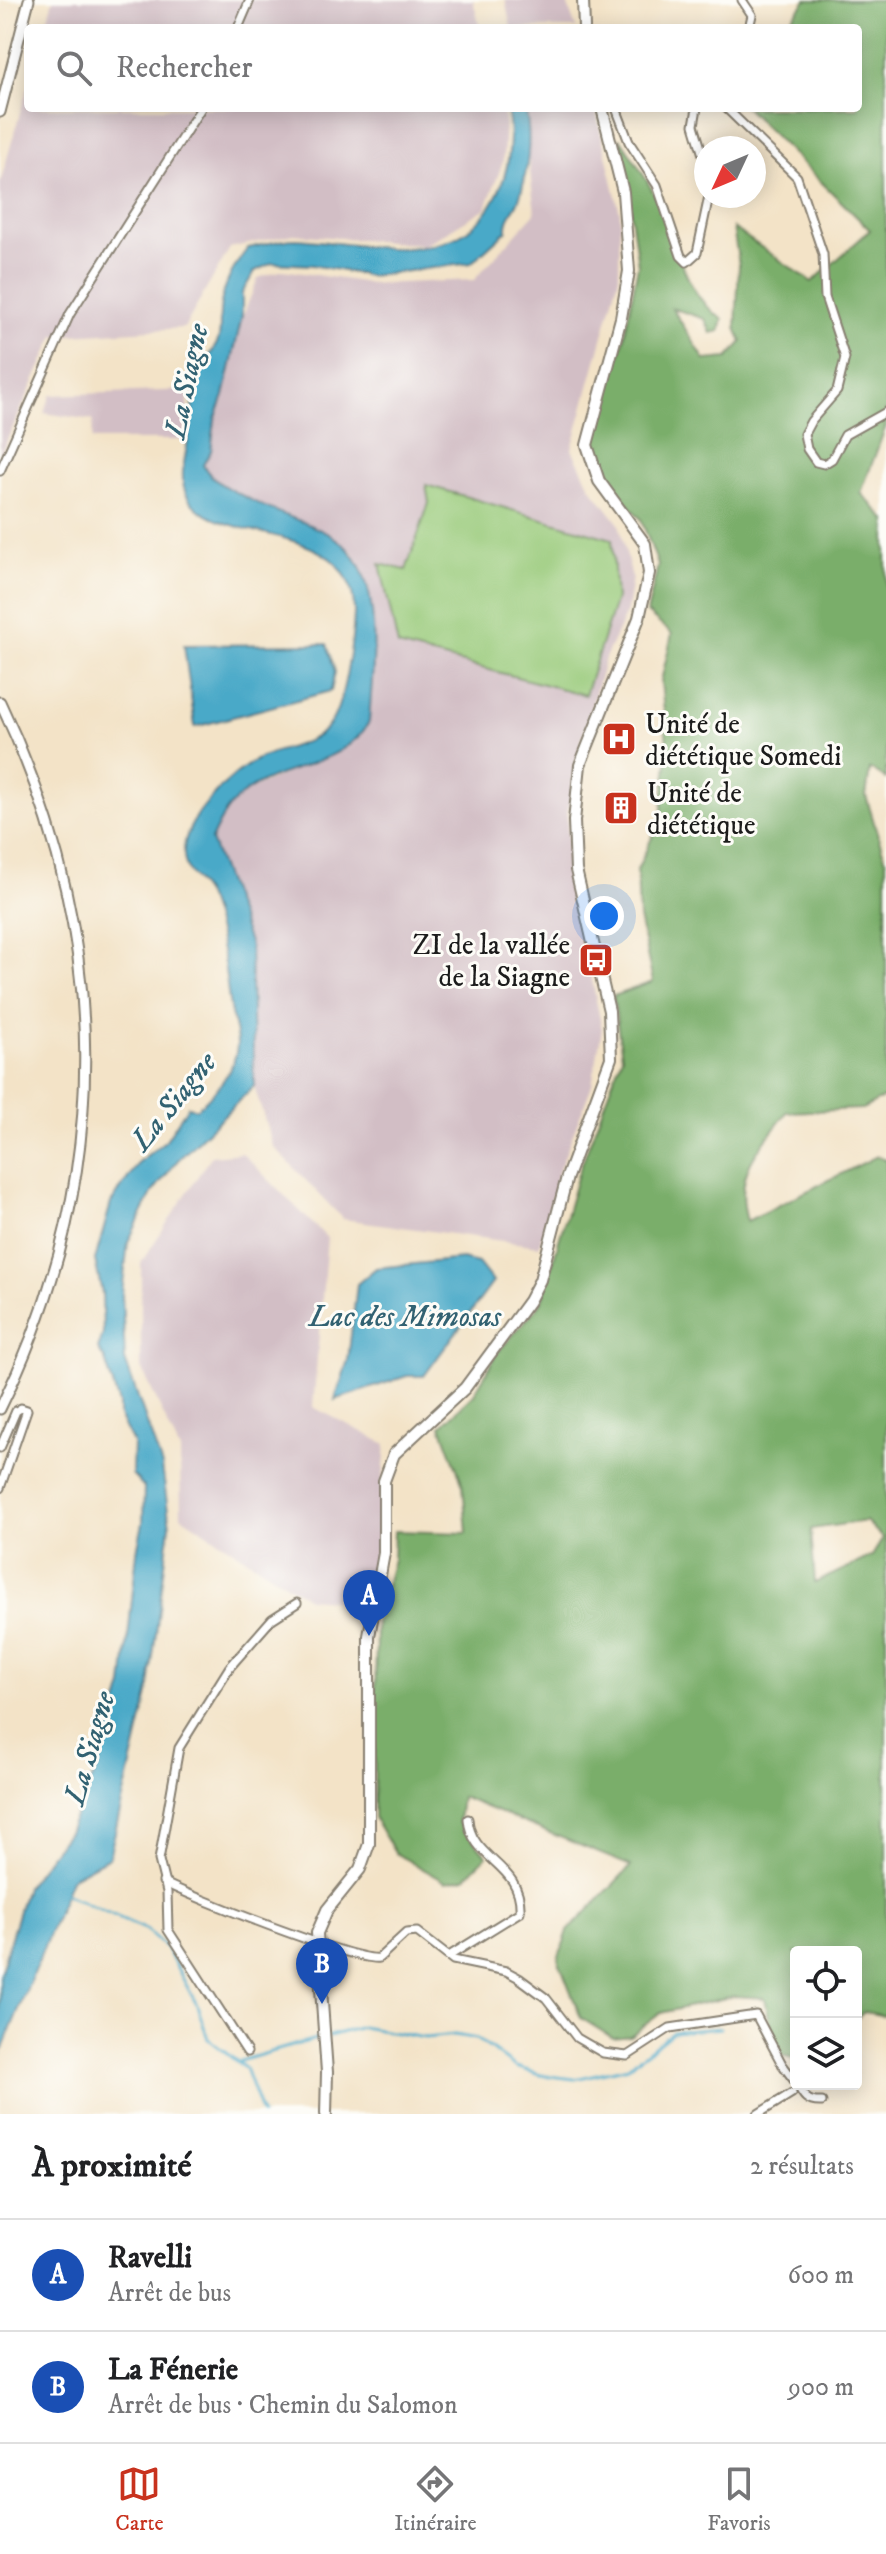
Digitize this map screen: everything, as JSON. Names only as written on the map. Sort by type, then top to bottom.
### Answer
[{"type":"main road","points":[[583,0],[584,24]]},
{"type":"main road","points":[[326,2114],[327,2072],[316,1944],[321,1921],[360,1869],[369,1844],[369,1636],[371,1610],[384,1553],[384,1481],[394,1454],[465,1388],[529,1301],[540,1280],[567,1177],[611,1058],[609,1011],[576,870],[575,804],[580,765],[593,726],[639,618],[649,573],[645,544],[599,481],[587,445],[621,318],[629,271],[623,192],[603,112]]},
{"type":"street","points":[[0,112],[29,0]]},
{"type":"street","points":[[240,24],[250,0]]},
{"type":"street","points":[[742,0],[752,15],[750,24]]},
{"type":"street","points":[[0,471],[70,314],[198,112]]},
{"type":"street","points":[[618,112],[629,142],[657,185],[681,256],[687,262],[697,253],[706,208]]},
{"type":"street","points":[[696,112],[694,125],[697,136]]},
{"type":"street","points":[[730,112],[797,177],[823,254],[825,297],[845,358],[837,391],[804,434],[807,449],[816,462],[824,464],[832,459],[845,435],[886,412]]},
{"type":"street","points":[[0,702],[50,821],[73,910],[84,992],[86,1075],[80,1153],[65,1236],[38,1324],[0,1409]]},
{"type":"street","points":[[0,1448],[16,1411],[21,1408],[27,1410],[0,1488]]},
{"type":"street","points":[[247,2052],[168,1930],[159,1860],[179,1748],[229,1668],[272,1619],[297,1603]]},
{"type":"street","points":[[449,1956],[520,1912],[516,1883],[478,1843],[469,1830],[468,1819]]},
{"type":"street","points":[[163,1882],[316,1944],[373,1959],[379,1958],[412,1932],[463,1964],[506,1971],[519,1978],[546,1998],[577,2038],[603,2053],[627,2056],[660,2033],[683,2024],[716,2023],[751,2014],[762,2023],[790,2075]]},
{"type":"street","points":[[800,2090],[813,2103],[822,2102]]},
{"type":"street","points":[[758,2114],[792,2093]]},
{"type":"shaded area","points":[[53,0],[473,0],[479,24],[46,24]]},
{"type":"shaded area","points":[[505,0],[566,0],[575,24],[510,24]]},
{"type":"shaded area","points":[[24,99],[24,112],[502,112],[505,119],[503,162],[486,208],[425,245],[293,234],[230,248],[184,328],[55,336],[0,455],[0,183]]},
{"type":"shaded area","points":[[522,112],[596,112],[620,213],[619,277],[572,449],[590,486],[619,524],[632,577],[627,611],[605,658],[577,757],[567,814],[569,867],[602,1029],[592,1085],[559,1170],[539,1246],[343,1219],[273,1146],[254,1086],[250,945],[211,840],[225,810],[248,790],[316,760],[369,722],[373,641],[369,587],[352,551],[211,479],[190,449],[258,278],[283,270],[375,284],[474,280],[535,213]]},
{"type":"shaded area","points":[[189,390],[184,440],[92,440],[93,420],[44,413],[51,395]]},
{"type":"shaded area","points":[[242,1153],[327,1238],[313,1407],[386,1444],[374,1582],[355,1602],[308,1598],[181,1516],[180,1451],[141,1367],[141,1263],[211,1156]]},
{"type":"green space","points":[[806,0],[886,0],[886,426],[861,493],[886,520],[886,779],[870,769],[866,796],[886,862],[886,1097],[862,1109],[787,1112],[751,1162],[743,1188],[747,1221],[877,1156],[886,1160],[886,2016],[862,2014],[862,1946],[790,1946],[790,2057],[776,2053],[765,1998],[734,1996],[661,2013],[630,2036],[613,2038],[581,2018],[558,1959],[568,1931],[631,1866],[461,1797],[458,1822],[487,1856],[465,1878],[446,1882],[395,1853],[374,1818],[376,1621],[393,1559],[394,1531],[467,1533],[463,1485],[441,1426],[474,1394],[498,1352],[541,1303],[578,1174],[622,1056],[613,996],[653,982],[639,918],[637,870],[661,818],[668,754],[661,681],[672,634],[647,613],[658,565],[641,519],[604,478],[593,443],[624,339],[638,265],[620,138],[657,199],[691,284],[699,297],[723,319],[720,331],[711,333],[705,319],[672,308],[705,360],[728,358],[742,342],[736,328],[739,265],[733,228],[812,282],[870,230],[750,112],[862,112],[862,24],[788,24]],"holes":[[[866,1521],[883,1538],[872,1556],[815,1583],[811,1529]]]},
{"type":"green space","points":[[426,485],[612,539],[616,599],[585,695],[398,646],[380,564],[406,570],[429,503]]},
{"type":"water","points":[[507,112],[526,112],[528,155],[524,180],[507,230],[471,263],[370,276],[312,265],[272,263],[255,271],[242,293],[242,316],[224,396],[215,420],[211,451],[203,465],[224,486],[325,532],[352,553],[370,597],[373,622],[369,722],[359,736],[330,756],[278,775],[247,791],[225,813],[211,840],[250,945],[254,1086],[178,1160],[152,1193],[128,1242],[122,1294],[125,1360],[162,1466],[170,1526],[148,1694],[109,1857],[72,1877],[0,2056],[0,1974],[26,1887],[68,1832],[101,1760],[123,1686],[137,1551],[143,1523],[144,1487],[132,1474],[133,1443],[119,1416],[119,1404],[105,1360],[98,1349],[103,1333],[102,1293],[95,1260],[111,1203],[139,1162],[166,1140],[188,1106],[196,1109],[217,1088],[229,1072],[236,1053],[236,1035],[217,928],[206,896],[187,868],[184,854],[186,841],[191,827],[210,798],[236,774],[260,758],[314,738],[329,725],[339,704],[352,639],[354,614],[348,581],[331,560],[306,546],[219,520],[197,508],[184,488],[183,468],[197,380],[219,340],[225,286],[248,248],[296,239],[413,248],[440,243],[464,233],[485,214],[501,186],[508,158]]},
{"type":"water","points":[[327,644],[335,672],[331,691],[195,727],[184,645]]},
{"type":"water","name":"Lac des Mimosas","points":[[462,1259],[478,1263],[493,1282],[424,1376],[407,1376],[335,1400],[348,1360],[357,1284],[376,1268]]},
{"type":"waterway","points":[[63,1893],[147,1930],[167,1949],[197,2005],[208,2039],[245,2068],[262,2114]]},
{"type":"waterway","points":[[329,2036],[362,2027],[425,2038],[455,2035],[477,2039],[516,2067],[541,2075],[575,2079],[628,2067],[672,2032],[720,2028]]},
{"type":"waterway","points":[[240,2061],[319,2038]]},
{"type":"place","name":"Unité de diététique Somedi","points":[[619,739]]},
{"type":"place","name":"Unité de diététique","points":[[621,808]]},
{"type":"place","name":"ZI de la vallée de la Siagne","points":[[596,960]]},
{"type":"place","name":"Ravelli","points":[[369,1636]]},
{"type":"place","name":"La Fénerie","points":[[322,2004]]},
{"type":"water label","name":"La Siagne","points":[[186,381]]},
{"type":"water label","name":"La Siagne","points":[[173,1101]]},
{"type":"water label","name":"La Siagne","points":[[89,1748]]}]
